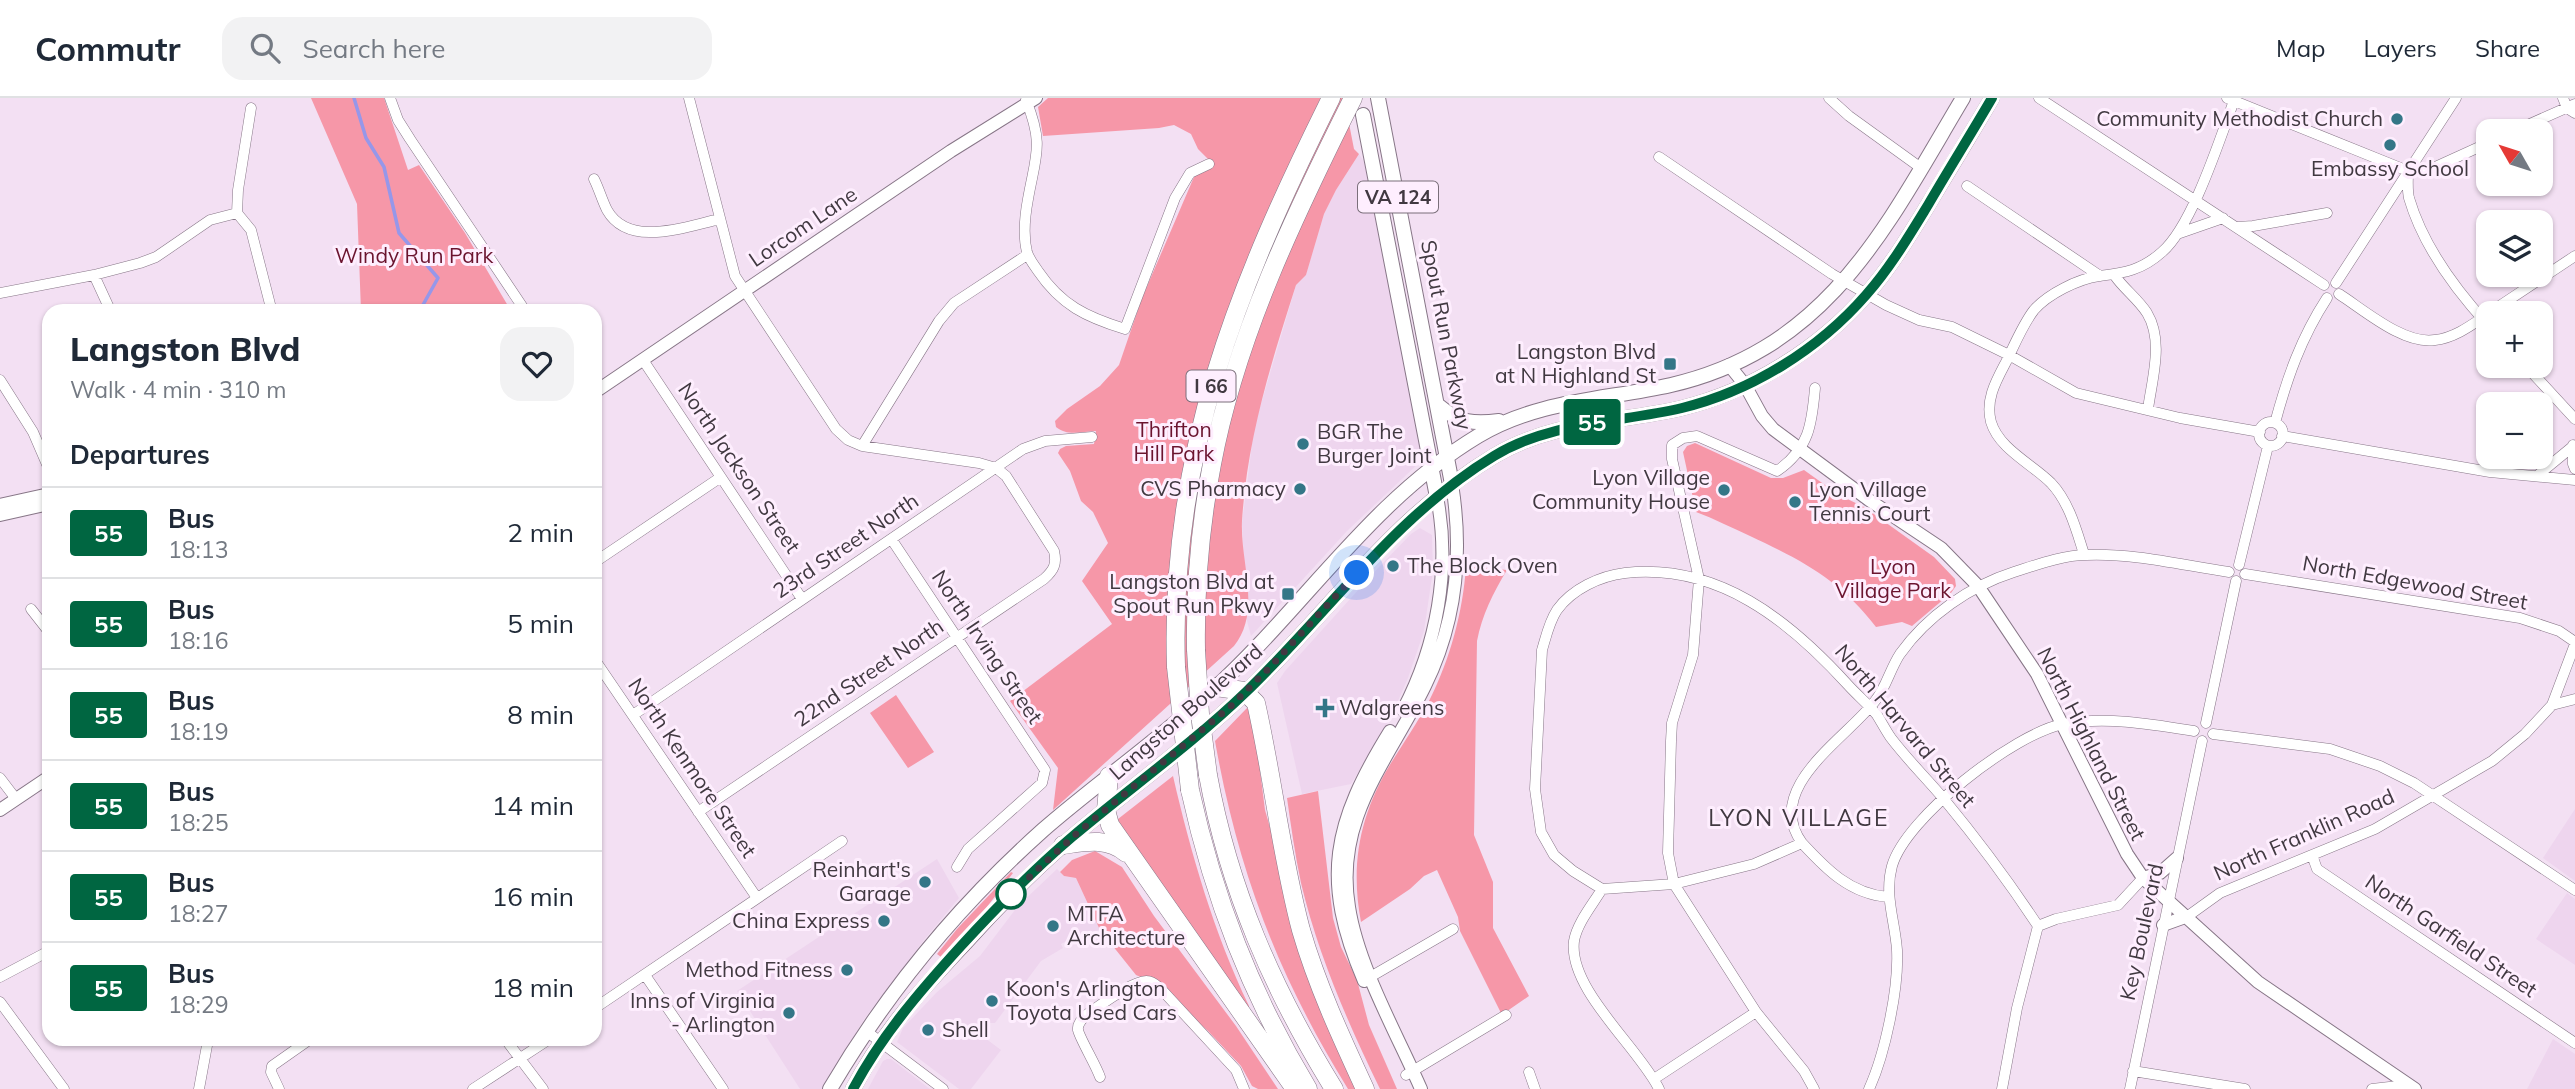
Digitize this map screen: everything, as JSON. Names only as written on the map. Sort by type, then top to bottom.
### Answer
[{"type":"highway","name":"I 66","points":[[1308,1089],[1268,1016],[1237,949],[1209,869],[1190,790],[1176,667],[1175,608],[1181,533],[1191,468],[1220,358],[1254,266],[1331,98]]},
{"type":"highway","name":"I 66","points":[[1334,1089],[1289,1012],[1252,934],[1226,855],[1208,775],[1196,650],[1199,547],[1218,436],[1257,314],[1280,254],[1353,98]]},
{"type":"highway","points":[[1216,687],[1246,692],[1256,706],[1286,866],[1309,954],[1334,1021],[1365,1089]]},
{"type":"highway","points":[[1110,776],[1106,810],[1108,821],[1295,1089]]},
{"type":"highway","points":[[1063,845],[1092,841],[1108,843],[1122,849],[1136,864]]},
{"type":"main road","name":"Spout Run Parkway","points":[[1378,98],[1448,457]]},
{"type":"main road","name":"Langston Boulevard","points":[[830,1089],[893,993],[979,892],[1030,843],[1216,687],[1383,509],[1448,457],[1486,431],[1511,419],[1566,403],[1684,382],[1729,365],[1791,330],[1845,281],[1874,244],[1964,98]]},
{"type":"main road","name":"Langston Boulevard","points":[[853,1089],[880,1041],[932,978],[1040,866],[1246,692],[1386,542],[1452,484],[1500,452],[1542,434],[1569,426],[1679,408],[1716,398],[1787,362],[1813,343],[1867,294],[1901,249],[1992,98]]},
{"type":"main road","name":"Spout Run Parkway","points":[[1363,115],[1437,497]]},
{"type":"main road","points":[[1439,406],[1455,418],[1469,423],[1511,419]]},
{"type":"main road","name":"VA 124","points":[[1448,457],[1452,484]]},
{"type":"main road","points":[[1030,843],[1040,866]]},
{"type":"street","points":[[390,98],[398,120],[410,139],[521,304]]},
{"type":"street","points":[[689,98],[735,276],[836,429],[848,440],[862,446],[996,468]]},
{"type":"street","points":[[1829,98],[1849,116],[1921,168]]},
{"type":"street","points":[[2039,98],[2324,285]]},
{"type":"street","points":[[2456,98],[2408,171],[2338,289],[2333,299],[2327,298],[2322,291],[2324,285],[2329,282],[2338,289],[2395,330],[2413,339],[2435,341],[2476,323]]},
{"type":"street","points":[[2084,554],[2064,501],[2052,484],[2006,444],[1992,423],[1990,403],[1994,383],[2034,310],[2071,284],[2100,276],[2115,276],[2139,268],[2164,251],[2195,202],[2232,99],[2408,171],[2433,168],[2476,148]]},
{"type":"street","points":[[1029,100],[1038,138],[1035,167],[1027,200],[1027,254],[1062,300],[1094,318],[1125,329],[1175,198],[1190,173],[1209,164]]},
{"type":"street","name":"Lorcom Lane","points":[[602,387],[1029,100]]},
{"type":"street","points":[[2541,119],[2570,106]]},
{"type":"street","points":[[251,108],[237,212],[251,230],[270,304]]},
{"type":"street","points":[[1659,157],[1867,294],[1919,320],[1952,327],[2076,393],[2180,418],[2260,432]]},
{"type":"street","points":[[2408,171],[2408,197],[2430,246],[2449,276],[2476,305]]},
{"type":"street","points":[[594,179],[607,210],[618,222],[632,228],[665,231],[720,219]]},
{"type":"street","points":[[1967,186],[2100,276]]},
{"type":"street","points":[[0,293],[140,263],[156,257],[210,220],[237,212]]},
{"type":"street","points":[[2236,227],[2327,213]]},
{"type":"street","points":[[2176,234],[2223,218]]},
{"type":"street","points":[[862,446],[939,321],[954,303],[1027,254]]},
{"type":"street","points":[[2510,301],[2575,256]]},
{"type":"street","points":[[94,275],[107,304]]},
{"type":"street","points":[[2115,276],[2148,314],[2155,334],[2155,359],[2148,409]]},
{"type":"street","points":[[2275,423],[2297,353],[2327,298]]},
{"type":"street","name":"North Jackson Street","points":[[643,360],[802,598]]},
{"type":"street","name":"North Highland Street","points":[[1729,365],[1745,385],[1765,421],[1800,450],[1941,548],[1978,586],[2037,674],[2127,854],[2143,878],[2258,982],[2410,1087]]},
{"type":"street","points":[[2537,378],[2575,421]]},
{"type":"street","points":[[0,380],[22,411],[42,454]]},
{"type":"street","points":[[1814,1089],[1804,1071],[1756,1012],[1674,884],[1668,853],[1672,723],[1693,655],[1699,579],[1672,459],[1672,445],[1683,438],[1697,436],[1777,471],[1800,450],[1810,425],[1815,388]]},
{"type":"street","points":[[2275,423],[2282,436],[2278,443],[2269,446],[2262,442],[2260,432],[2265,424],[2275,423]]},
{"type":"street","points":[[2282,436],[2490,472],[2575,480]]},
{"type":"street","name":"23rd Street North","points":[[633,715],[1023,450],[1045,441],[1092,437]]},
{"type":"street","points":[[2539,475],[2574,444]]},
{"type":"street","points":[[2574,444],[2575,469]]},
{"type":"street","points":[[2228,572],[2230,578],[2241,580],[2269,446]]},
{"type":"street","name":"22nd Street North","points":[[698,813],[1052,572],[1056,562],[1054,551],[1006,476],[996,468]]},
{"type":"street","points":[[602,557],[721,477]]},
{"type":"street","points":[[1367,978],[1349,907],[1346,877],[1349,844],[1364,796],[1426,685],[1446,632],[1454,599],[1458,541],[1452,484]]},
{"type":"street","points":[[0,505],[42,496]]},
{"type":"street","points":[[1421,1089],[1409,1072],[1344,930],[1339,904],[1338,869],[1341,839],[1360,782],[1409,697],[1431,642],[1440,597],[1442,565],[1442,533],[1437,497]]},
{"type":"street","points":[[0,515],[42,506]]},
{"type":"street","name":"North Irving Street","points":[[892,540],[1043,764],[1045,777],[1042,783],[968,849],[957,867]]},
{"type":"street","points":[[1888,897],[1875,896],[1851,887],[1827,870],[1802,843],[1792,822],[1793,800],[1806,774],[1878,699],[1898,657],[1914,636],[1978,586],[2015,572],[2084,554],[2149,559],[2228,572]]},
{"type":"street","points":[[2228,572],[2233,565],[2242,569]]},
{"type":"street","name":"North Edgewood Street","points":[[2242,569],[2520,618],[2558,631],[2575,643]]},
{"type":"street","name":"North Harvard Street","points":[[1602,889],[1554,855],[1541,832],[1535,789],[1542,650],[1557,609],[1585,586],[1609,575],[1647,571],[1699,579],[1718,586],[1756,605],[1791,628],[1816,650],[1876,714],[1890,737],[1943,798],[2038,926]]},
{"type":"street","points":[[2206,723],[2236,581]]},
{"type":"street","points":[[31,609],[42,623]]},
{"type":"street","name":"North Franklin Road","points":[[2188,916],[2220,893],[2375,829],[2492,761],[2525,734],[2552,705],[2575,643]]},
{"type":"street","name":"North Kenmore Street","points":[[602,670],[757,898]]},
{"type":"street","points":[[2552,705],[2575,699]]},
{"type":"street","points":[[1869,1089],[1878,1071],[1898,973],[1888,897],[1892,865],[1917,824],[1943,798],[1997,756],[2041,731],[2062,724],[2105,719],[2194,731]]},
{"type":"street","points":[[2206,723],[2213,734],[2209,740],[2202,741],[2196,738],[2194,731],[2198,724],[2206,723]]},
{"type":"street","points":[[2213,734],[2330,749],[2380,766],[2434,796],[2575,890]]},
{"type":"street","name":"Key Boulevard","points":[[2130,1089],[2202,741]]},
{"type":"street","points":[[0,778],[16,799]]},
{"type":"street","points":[[0,810],[42,782]]},
{"type":"street","points":[[602,1003],[842,841]]},
{"type":"street","points":[[1756,1012],[1657,1084],[1637,1053],[1615,1030],[1594,999],[1576,964],[1574,941],[1602,889],[1674,884],[1754,864],[1802,843]]},
{"type":"street","name":"North Garfield Street","points":[[2312,855],[2317,869],[2575,1043]]},
{"type":"street","points":[[2002,1089],[2017,1008],[2038,926],[2056,919],[2118,905],[2143,878],[2160,873],[2177,858]]},
{"type":"street","points":[[2163,925],[2188,916]]},
{"type":"street","points":[[1367,978],[1452,929]]},
{"type":"street","points":[[0,977],[42,955]]},
{"type":"street","points":[[645,975],[723,1089]]},
{"type":"street","points":[[1100,1077],[1079,1031],[1080,1023],[1086,1015],[1136,984],[1149,981],[1161,989],[1236,1070],[1244,1089]]},
{"type":"street","points":[[0,1002],[64,1089]]},
{"type":"street","points":[[1409,1072],[1506,1015]]},
{"type":"street","points":[[866,1031],[943,1089]]},
{"type":"street","points":[[199,1089],[207,1046]]},
{"type":"street","points":[[279,1089],[271,1072],[272,1066],[300,1046]]},
{"type":"street","points":[[510,1046],[542,1089]]},
{"type":"street","points":[[473,1089],[539,1046]]},
{"type":"street","points":[[2133,1071],[2245,1089]]},
{"type":"street","points":[[1409,1072],[1412,1089]]},
{"type":"street","points":[[1529,1072],[1535,1089]]},
{"type":"street","points":[[2372,1089],[2410,1087]]},
{"type":"shaded area","points":[[1359,154],[1364,162],[1422,453],[1421,461],[1347,531],[1251,636],[1247,621],[1242,523],[1254,428],[1296,285],[1306,275],[1324,214]]},
{"type":"shaded area","points":[[1420,528],[1432,535],[1433,570],[1424,631],[1391,717],[1351,784],[1302,794],[1277,683],[1379,567]]},
{"type":"shaded area","points":[[2575,809],[2575,881],[2543,858]]},
{"type":"shaded area","points":[[937,859],[959,898],[865,1018],[822,1089],[800,1089],[737,991]]},
{"type":"shaded area","points":[[1057,869],[1064,876],[1076,878],[1100,930],[1079,934],[1061,944],[1063,948],[1041,961],[995,1023],[990,1023],[981,1035],[1001,1050],[971,1089],[959,1089],[897,1042],[903,1028],[937,992],[980,956],[1018,906]]},
{"type":"shaded area","points":[[2567,893],[2575,899],[2575,965],[2536,939]]},
{"type":"shaded area","points":[[2553,1039],[2575,1054],[2575,1089],[2527,1089]]},
{"type":"shaded area","points":[[891,1059],[930,1089],[868,1089],[883,1061]]},
{"type":"green space","name":"Windy Run Park","points":[[311,98],[384,98],[408,170],[419,165],[465,233],[507,304],[361,304],[357,204]]},
{"type":"green space","name":"Thrifton Hill Park","points":[[1048,98],[1344,98],[1354,149],[1359,154],[1324,214],[1306,275],[1296,285],[1261,402],[1249,460],[1242,521],[1248,602],[1247,618],[1242,632],[1234,646],[1053,810],[1058,768],[1010,701],[1112,624],[1082,581],[1108,543],[1093,512],[1081,501],[1070,471],[1058,453],[1066,446],[1094,444],[1096,431],[1065,432],[1056,427],[1055,421],[1067,409],[1100,386],[1119,365],[1142,298],[1194,177],[1212,163],[1198,149],[1191,134],[1174,125],[1043,136],[1038,107]]},
{"type":"green space","name":"Lyon Village Park","points":[[1695,443],[1771,478],[1783,478],[1804,470],[1839,495],[1864,507],[1934,557],[1955,579],[1956,586],[1912,626],[1902,622],[1876,627],[1849,596],[1804,563],[1696,512],[1683,452],[1687,446]]},
{"type":"green space","points":[[1466,566],[1507,570],[1489,604],[1477,641],[1474,835],[1493,882],[1493,928],[1529,996],[1500,1016],[1500,1011],[1460,931],[1458,917],[1437,870],[1424,876],[1410,889],[1361,922],[1358,901],[1357,860],[1365,820],[1380,782],[1425,707],[1444,668],[1459,618]]},
{"type":"green space","points":[[896,695],[934,752],[908,768],[870,713]]},
{"type":"green space","points":[[1247,708],[1253,715],[1265,810],[1283,873],[1359,1089],[1348,1089],[1323,1047],[1281,964],[1249,878],[1236,834],[1215,741]]},
{"type":"green space","points":[[1173,776],[1205,893],[1249,1011],[1119,825],[1118,819]]},
{"type":"green space","points":[[1318,791],[1333,918],[1341,947],[1357,980],[1369,1025],[1397,1089],[1380,1089],[1335,988],[1308,910],[1287,798]]},
{"type":"green space","points":[[1095,851],[1122,867],[1278,1089],[1258,1089],[1252,1086],[1241,1066],[1208,1031],[1152,982],[1136,975],[1100,930],[1076,878],[1064,876],[1060,872],[1072,860]]},
{"type":"green space","points":[[1011,872],[1013,873],[983,912],[941,957],[937,954],[957,929]]},
{"type":"waterway","points":[[354,98],[366,138],[384,167],[399,233],[438,278],[423,304]]},
{"type":"bus line","name":"55","points":[[853,1089],[873,1052],[894,1022],[1015,890],[1076,834],[1231,706],[1386,542],[1452,484],[1500,452],[1551,431],[1662,412],[1716,398],[1773,371],[1848,314],[1881,278],[1901,249],[1992,98]]},
{"type":"place","name":"Community Methodist Church","points":[[2397,119]]},
{"type":"place","name":"Embassy School","points":[[2390,145]]},
{"type":"place","name":"Langston Blvd at N Highland St","points":[[1670,364]]},
{"type":"place","name":"BGR The Burger Joint","points":[[1303,444]]},
{"type":"place","name":"CVS Pharmacy","points":[[1300,489]]},
{"type":"place","name":"Lyon Village Community House","points":[[1724,490]]},
{"type":"place","name":"Lyon Village Tennis Court","points":[[1795,502]]},
{"type":"place","name":"The Block Oven","points":[[1393,566]]},
{"type":"place","name":"Langston Blvd at Spout Run Pkwy","points":[[1288,594]]},
{"type":"place","name":"Walgreens","points":[[1325,708]]},
{"type":"place","name":"Reinhart's Garage","points":[[925,882]]},
{"type":"place","name":"China Express","points":[[884,921]]},
{"type":"place","name":"MTFA Architecture","points":[[1053,926]]},
{"type":"place","name":"Method Fitness","points":[[847,970]]},
{"type":"place","name":"Koon's Arlington Toyota Used Cars","points":[[992,1001]]},
{"type":"place","name":"Inns of Virginia - Arlington","points":[[789,1013]]},
{"type":"place","name":"Shell","points":[[928,1030]]},
{"type":"district","name":"LYON VILLAGE","points":[[1799,818]]},
{"type":"route","points":[[1011,894],[1076,834],[1231,706],[1357,573]]}]
